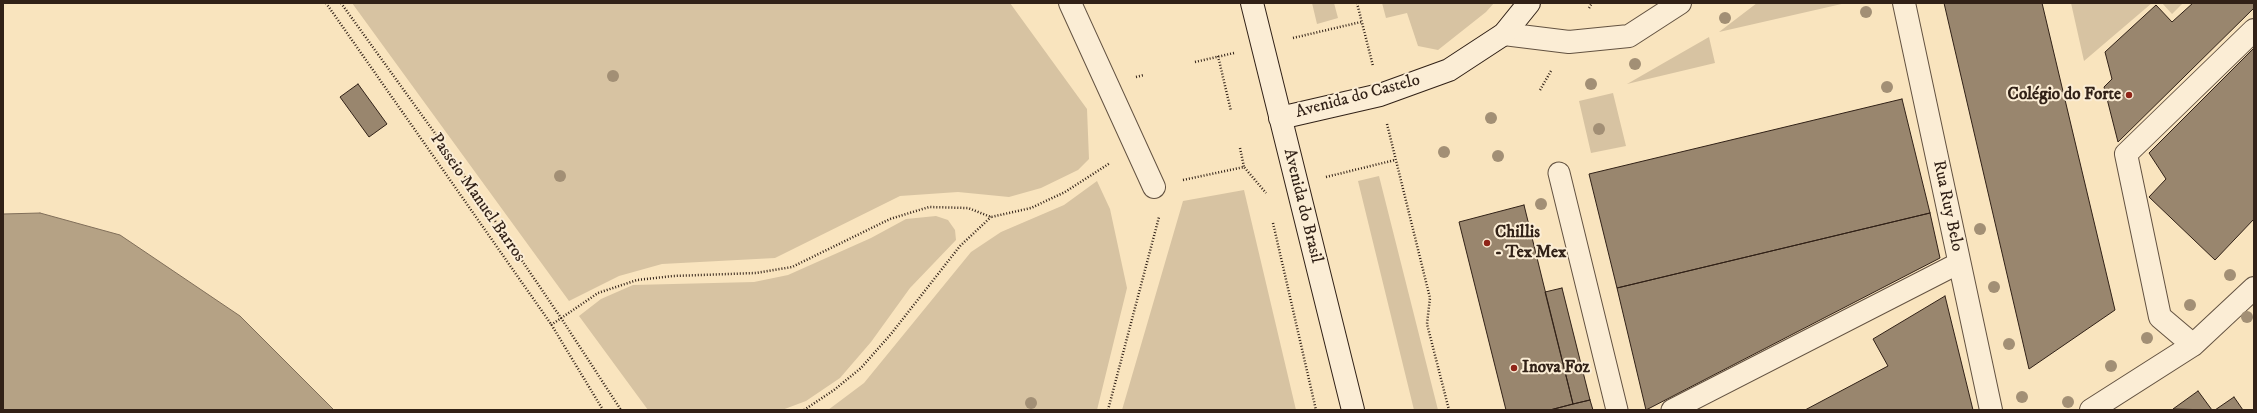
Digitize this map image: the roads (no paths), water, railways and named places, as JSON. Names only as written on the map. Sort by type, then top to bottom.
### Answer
[{"type":"street","points":[[1070,3],[1154,187]]},
{"type":"street","name":"Avenida do Brasil","points":[[1252,3],[1353,410]]},
{"type":"street","name":"Avenida do Castelo","points":[[1280,118],[1380,95],[1412,85],[1449,70],[1504,34],[1529,3]]},
{"type":"street","points":[[1504,34],[1569,42],[1629,36],[1680,3]]},
{"type":"street","name":"Rua Ruy Belo","points":[[1904,3],[1991,410]]},
{"type":"street","points":[[2193,345],[2160,317],[2126,154],[2254,30]]},
{"type":"street","points":[[2090,410],[2193,345],[2254,288]]},
{"type":"lane","points":[[1559,173],[1618,410]]},
{"type":"lane","points":[[1672,410],[1959,263]]},
{"type":"place","name":"Colégio do Forte","points":[[2129,95]]},
{"type":"place","name":"Chillis - Tex Mex","points":[[1487,243]]},
{"type":"place","name":"Inova Foz","points":[[1514,368]]}]
